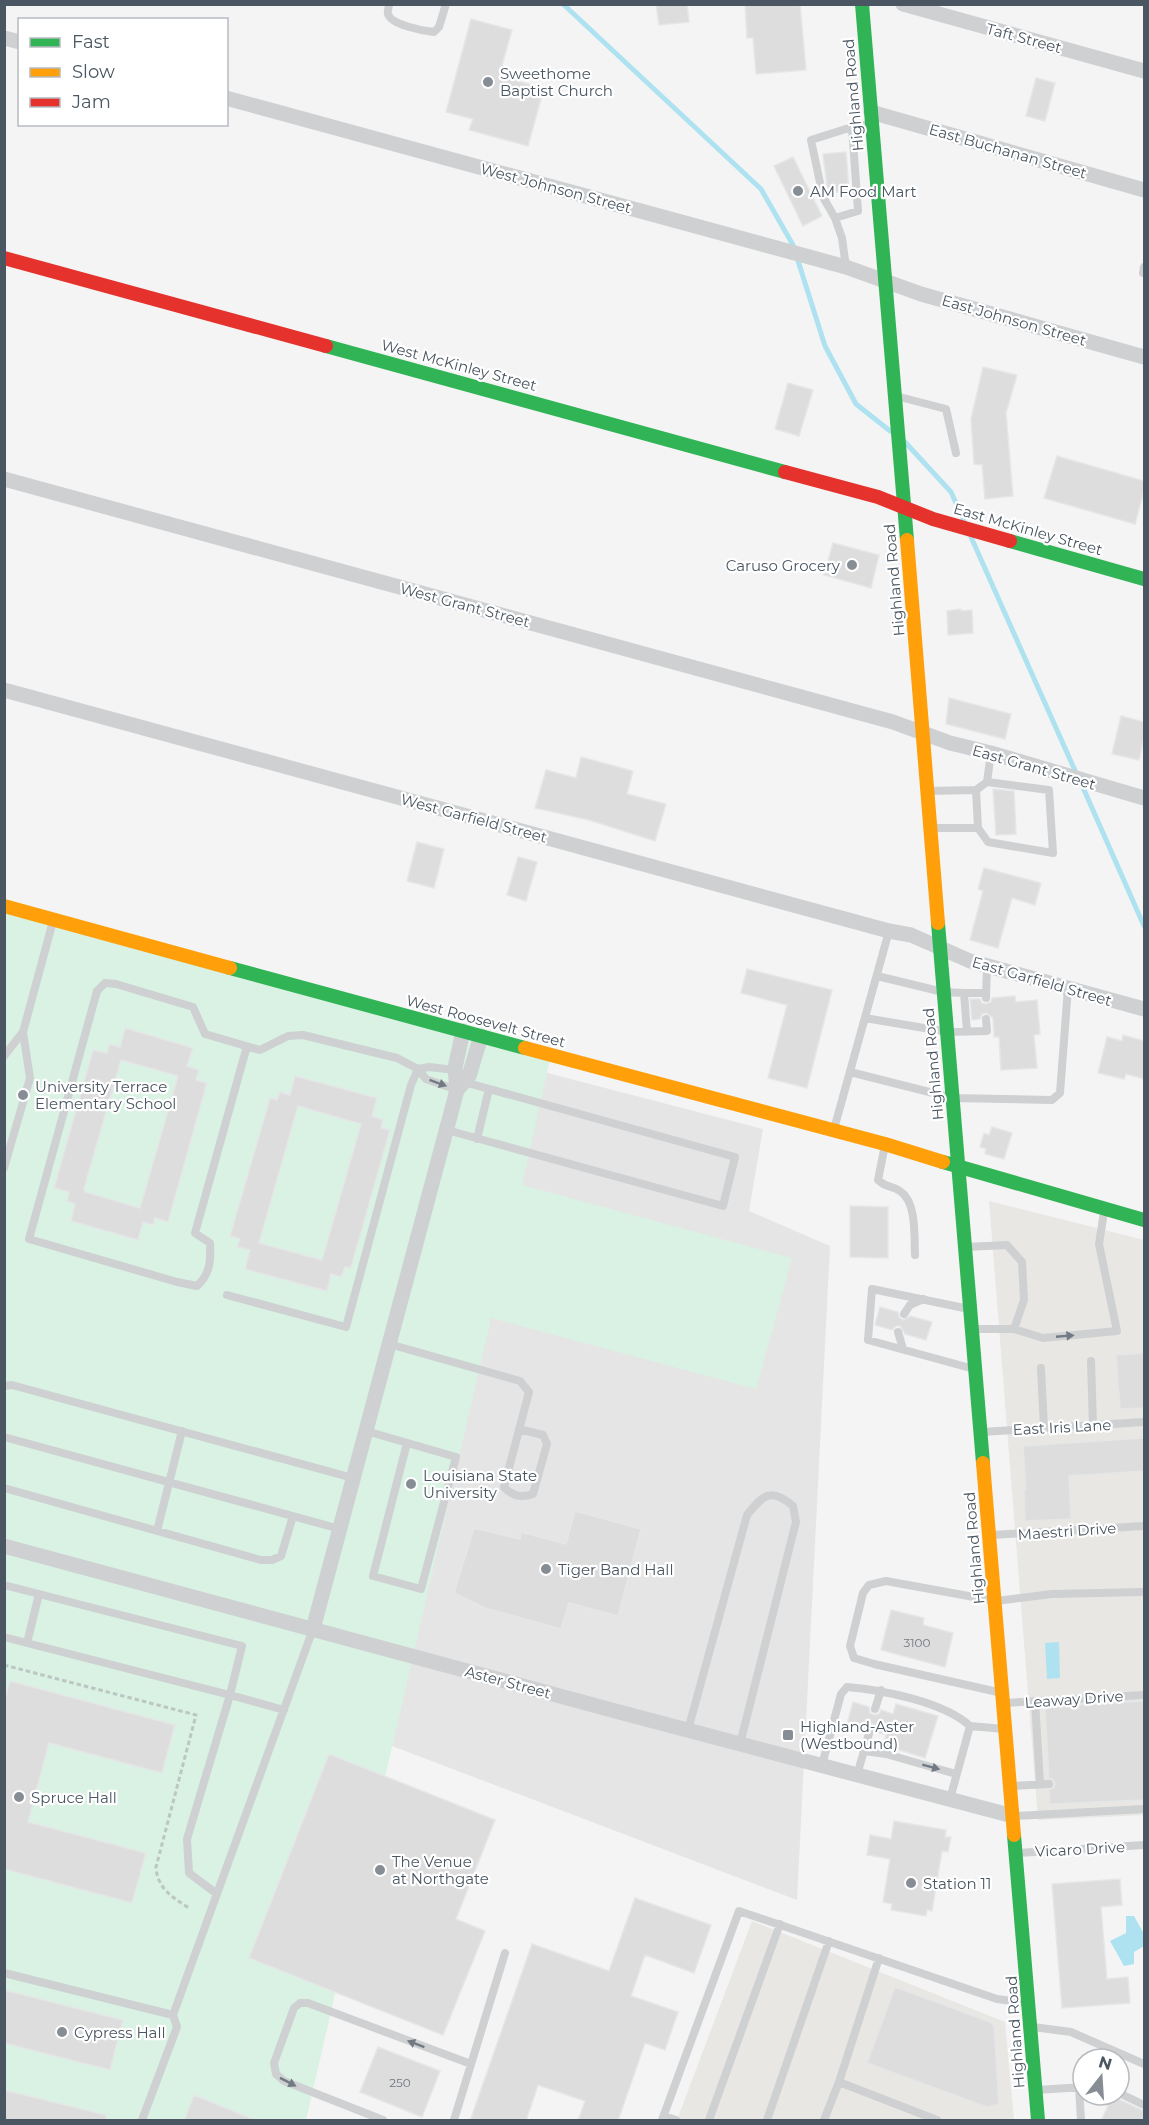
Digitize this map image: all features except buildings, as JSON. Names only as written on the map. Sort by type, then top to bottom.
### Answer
[{"type":"street","name":"Highland Road","points":[[862,4],[924,734],[943,992],[954,1098],[980,1432],[1032,2027],[1038,2121]]},
{"type":"street","name":"Taft Street","points":[[903,4],[1144,71]]},
{"type":"street","name":"West Johnson Street","points":[[228,99],[846,267],[885,281]]},
{"type":"street","name":"East Buchanan Street","points":[[871,118],[1144,190]]},
{"type":"street","name":"West McKinley Street","points":[[4,258],[878,497],[904,508]]},
{"type":"street","name":"East Johnson Street","points":[[885,281],[921,294],[1144,357]]},
{"type":"street","name":"West Grant Street","points":[[4,479],[893,722],[924,734]]},
{"type":"street","name":"East McKinley Street","points":[[904,508],[938,521],[1144,579]]},
{"type":"street","name":"West Garfield Street","points":[[4,690],[889,931],[911,935],[941,949]]},
{"type":"street","name":"East Grant Street","points":[[924,734],[1144,798]]},
{"type":"street","name":"West Roosevelt Street","points":[[4,906],[885,1144],[1144,1220]]},
{"type":"street","name":"East Garfield Street","points":[[941,949],[970,961],[1144,1009]]},
{"type":"street","points":[[314,1629],[447,1130],[459,1081],[463,1031]]},
{"type":"street","points":[[459,1081],[469,1076],[481,1036]]},
{"type":"street","name":"Aster Street","points":[[4,1546],[1013,1816]]},
{"type":"lane","points":[[389,4],[387,13],[398,24],[434,32],[439,27],[446,4]]},
{"type":"lane","points":[[846,267],[842,238],[823,197],[811,140],[852,127],[871,118]]},
{"type":"lane","points":[[852,127],[858,211]]},
{"type":"lane","points":[[834,218],[858,211],[879,212]]},
{"type":"lane","points":[[894,390],[946,409],[956,453]]},
{"type":"lane","points":[[987,782],[990,753]]},
{"type":"lane","points":[[927,791],[976,790],[987,782],[1049,790],[1053,853],[988,842],[978,828],[976,790]]},
{"type":"lane","points":[[930,828],[978,828]]},
{"type":"lane","points":[[4,1056],[23,1032],[54,919]]},
{"type":"lane","points":[[834,1131],[889,931]]},
{"type":"lane","points":[[877,976],[943,992],[986,995],[987,966]]},
{"type":"lane","points":[[247,1046],[195,1233],[210,1244],[211,1262],[205,1279],[197,1286],[177,1282],[28,1239],[97,991],[105,984],[116,984],[193,1007],[205,1034],[247,1046],[260,1050],[288,1035],[303,1035],[397,1058],[418,1069],[426,1079],[459,1081]]},
{"type":"lane","points":[[850,1072],[954,1098],[1052,1100],[1060,1093],[1068,988]]},
{"type":"lane","points":[[964,993],[967,1032]]},
{"type":"lane","points":[[865,1018],[948,1032],[987,1031],[987,1019]]},
{"type":"lane","points":[[4,1168],[30,1078],[23,1032]]},
{"type":"lane","points":[[418,1069],[429,1067],[459,1081],[735,1157],[723,1206],[447,1130]]},
{"type":"lane","points":[[227,1295],[346,1327],[411,1085],[418,1069]]},
{"type":"lane","points":[[477,1138],[489,1089]]},
{"type":"lane","points":[[885,1144],[878,1180],[885,1186],[900,1191],[911,1204],[915,1255]]},
{"type":"lane","points":[[972,1329],[1014,1329],[1043,1338],[1117,1332],[1116,1318],[1099,1244],[1104,1208]]},
{"type":"lane","points":[[966,1247],[1007,1245],[1022,1262],[1024,1300],[1014,1329]]},
{"type":"lane","points":[[971,1309],[872,1289],[868,1340],[976,1369]]},
{"type":"lane","points":[[904,1314],[910,1305],[923,1299]]},
{"type":"lane","points":[[898,1332],[903,1349]]},
{"type":"lane","points":[[389,1344],[520,1381],[529,1392],[519,1429],[504,1487],[509,1493],[524,1497],[533,1494],[547,1444],[543,1435],[519,1429]]},
{"type":"lane","points":[[1091,1361],[1093,1425]]},
{"type":"lane","points":[[1041,1368],[1044,1428]]},
{"type":"lane","points":[[4,1386],[12,1385],[354,1479]]},
{"type":"lane","name":"East Iris Lane","points":[[980,1432],[1144,1422]]},
{"type":"lane","points":[[157,1531],[182,1431]]},
{"type":"lane","points":[[366,1431],[456,1457],[421,1589],[373,1576],[407,1443]]},
{"type":"lane","points":[[4,1437],[340,1528]]},
{"type":"lane","points":[[4,1488],[261,1560],[272,1560],[280,1556],[293,1516]]},
{"type":"lane","points":[[688,1730],[747,1515],[759,1500],[769,1494],[782,1497],[793,1506],[796,1522],[740,1744]]},
{"type":"lane","name":"Maestri Drive","points":[[989,1536],[1144,1526]]},
{"type":"lane","name":"Leaway Drive","points":[[996,1601],[886,1581],[869,1584],[863,1593],[850,1646],[854,1658],[1003,1698],[1035,1701],[1144,1695]]},
{"type":"lane","points":[[4,1585],[242,1646],[230,1695],[187,1839],[189,1873],[217,1894]]},
{"type":"lane","points":[[996,1601],[1052,1594],[1144,1592]]},
{"type":"lane","points":[[27,1643],[39,1594]]},
{"type":"lane","points":[[142,2121],[177,2027],[173,2015],[314,1629]]},
{"type":"lane","points":[[4,1638],[284,1710]]},
{"type":"lane","points":[[822,1765],[841,1694],[847,1687],[880,1690],[959,1715],[970,1726],[1006,1729]]},
{"type":"lane","points":[[875,1709],[880,1690]]},
{"type":"lane","points":[[1010,1786],[1045,1784],[1041,1727],[1035,1701]]},
{"type":"lane","points":[[950,1799],[970,1726]]},
{"type":"lane","points":[[857,1775],[870,1730]]},
{"type":"lane","points":[[864,1751],[886,1754],[956,1774]]},
{"type":"lane","points":[[1013,1816],[1144,1809]]},
{"type":"lane","name":"Vicaro Drive","points":[[1017,1853],[1144,1845]]},
{"type":"lane","points":[[676,2121],[663,2118],[739,1911],[997,1999],[1030,2003]]},
{"type":"lane","points":[[709,2121],[780,1924]]},
{"type":"lane","points":[[767,2121],[829,1941]]},
{"type":"lane","points":[[454,2121],[505,1953]]},
{"type":"lane","points":[[824,2121],[879,1958]]},
{"type":"lane","points":[[4,1973],[173,2015]]},
{"type":"lane","points":[[383,2121],[284,2081],[276,2074],[274,2063],[294,2008],[300,2003],[308,2003],[471,2064]]},
{"type":"lane","points":[[1032,2027],[1071,2032],[1144,2064]]},
{"type":"lane","points":[[839,2082],[937,2121]]},
{"type":"lane","points":[[1036,2090],[1071,2088]]},
{"type":"path","points":[[4,1665],[196,1715],[156,1867],[157,1877],[168,1895],[189,1908]]},
{"type":"shaded area","name":"Louisiana State University","points":[[4,930],[763,1129],[749,1211],[830,1246],[797,1900],[329,1722]]},
{"type":"shaded area","points":[[989,1201],[1144,1240],[1144,1815],[1038,1820]]},
{"type":"shaded area","points":[[752,1921],[1005,2022],[1014,2120],[677,2120]]},
{"type":"green space","name":"Louisiana State University","points":[[4,905],[551,1055],[522,1185],[792,1258],[756,1389],[491,1318],[306,2120],[5,2120]]},
{"type":"water","points":[[1059,1642],[1060,1678],[1047,1679],[1045,1643]]},
{"type":"water","points":[[1126,1916],[1134,1916],[1144,1934],[1144,1946],[1134,1952],[1134,1964],[1124,1966],[1110,1941],[1126,1933]]},
{"type":"waterway","points":[[563,4],[761,189],[793,245],[825,346],[856,404],[890,431]]},
{"type":"waterway","points":[[905,442],[951,492],[965,523]]},
{"type":"waterway","points":[[971,537],[1077,775]]},
{"type":"waterway","points":[[1081,783],[1144,926]]},
{"type":"traffic: fast","points":[[862,4],[907,540]]},
{"type":"traffic: fast","points":[[326,346],[785,472]]},
{"type":"traffic: fast","points":[[1010,541],[1144,579]]},
{"type":"traffic: fast","points":[[938,923],[983,1463]]},
{"type":"traffic: fast","points":[[230,968],[525,1048]]},
{"type":"traffic: fast","points":[[943,1162],[1144,1220]]},
{"type":"traffic: fast","points":[[1014,1835],[1038,2120]]},
{"type":"traffic: slow","points":[[907,540],[938,923]]},
{"type":"traffic: slow","points":[[4,906],[230,968]]},
{"type":"traffic: slow","points":[[525,1048],[885,1144],[943,1162]]},
{"type":"traffic: slow","points":[[983,1463],[1014,1835]]},
{"type":"traffic: jam","points":[[4,258],[326,346]]},
{"type":"traffic: jam","points":[[785,472],[878,497],[933,519],[1010,541]]},
{"type":"place","name":"Sweethome Baptist Church","points":[[488,82]]},
{"type":"place","name":"AM Food Mart","points":[[798,191]]},
{"type":"place","name":"Caruso Grocery","points":[[852,565]]},
{"type":"place","name":"University Terrace Elementary School","points":[[23,1095]]},
{"type":"place","name":"Louisiana State University","points":[[411,1484]]},
{"type":"place","name":"Tiger Band Hall","points":[[546,1569]]},
{"type":"place","name":"Highland-Aster (Westbound)","points":[[788,1735]]},
{"type":"place","name":"Spruce Hall","points":[[19,1797]]},
{"type":"place","name":"The Venue at Northgate","points":[[380,1870]]},
{"type":"place","name":"Station 11","points":[[911,1883]]},
{"type":"place","name":"Cypress Hall","points":[[62,2032]]}]
